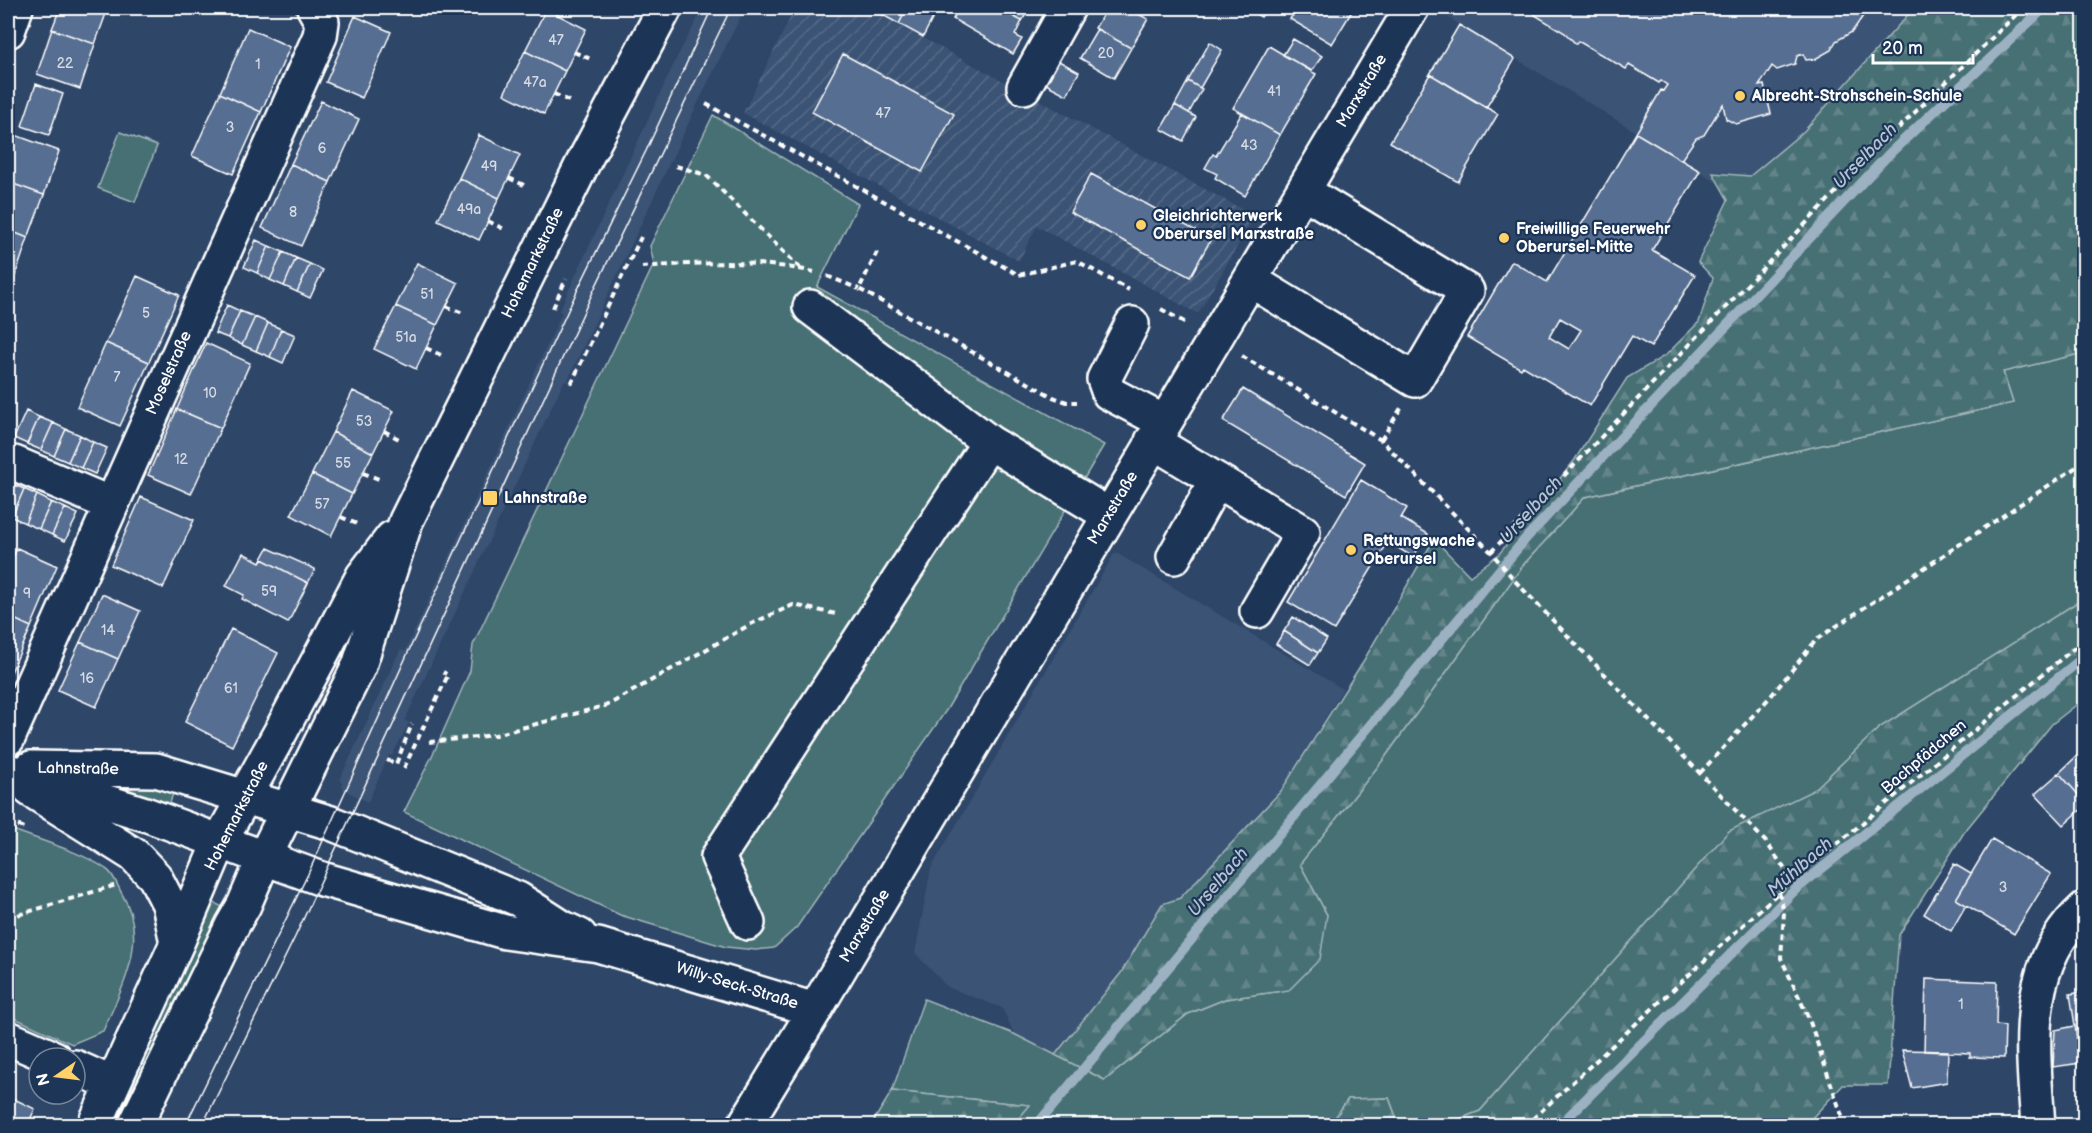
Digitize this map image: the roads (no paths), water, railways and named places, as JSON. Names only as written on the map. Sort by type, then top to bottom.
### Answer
[{"type":"street","points":[[8,31],[16,8]]},
{"type":"street","name":"Moselstraße","points":[[8,738],[320,36],[322,22],[314,8]]},
{"type":"street","name":"Hohemarkstraße","points":[[135,1125],[359,666],[406,520],[583,163],[665,8]]},
{"type":"street","points":[[1024,87],[1068,8]]},
{"type":"street","name":"Marxstraße","points":[[815,1010],[1412,8]]},
{"type":"street","points":[[1250,280],[1414,380],[1467,291],[1303,192]]},
{"type":"street","points":[[810,307],[989,442],[1109,515]]},
{"type":"street","points":[[1141,308],[1104,379],[1109,393],[1216,480],[1303,532],[1257,611]]},
{"type":"street","points":[[748,923],[718,857],[989,442]]},
{"type":"street","points":[[14,463],[111,504]]},
{"type":"street","points":[[1174,558],[1216,480]]},
{"type":"street","name":"Hohemarkstraße","points":[[94,1125],[220,842],[363,576],[406,520]]},
{"type":"street","name":"Lahnstraße","points":[[8,771],[156,770],[287,810]]},
{"type":"street","name":"Lahnstraße","points":[[8,771],[145,814],[264,858]]},
{"type":"street","name":"Lahnstraße","points":[[8,771],[134,855],[154,877],[169,904],[177,943]]},
{"type":"street","name":"Willy-Seck-Straße","points":[[287,810],[346,829],[518,899],[563,928],[598,945]]},
{"type":"street","name":"Willy-Seck-Straße","points":[[264,858],[321,879],[505,932],[598,945],[815,1010],[744,1125]]},
{"type":"street","points":[[2038,1125],[2033,1047],[2035,1002],[2044,967],[2059,938],[2085,909]]},
{"type":"street","points":[[8,1038],[27,1046]]},
{"type":"street","points":[[87,1072],[113,1084]]},
{"type":"waterway","name":"Urselbach","points":[[1036,1126],[1527,537],[1889,154],[2044,8]]},
{"type":"waterway","name":"Mühlbach","points":[[1559,1126],[1795,890],[2084,657]]},
{"type":"tram line","points":[[185,1126],[308,874],[411,646],[712,8]]},
{"type":"tram line","points":[[202,1126],[295,937],[592,294],[731,8]]},
{"type":"place","name":"Albrecht-Strohschein-Schule","points":[[1740,96]]},
{"type":"place","name":"Gleichrichterwerk Oberursel Marxstraße","points":[[1141,225]]},
{"type":"place","name":"Freiwillige Feuerwehr Oberursel-Mitte","points":[[1504,238]]},
{"type":"place","name":"Lahnstraße","points":[[490,498]]},
{"type":"place","name":"Rettungswache Oberursel","points":[[1351,550]]}]
